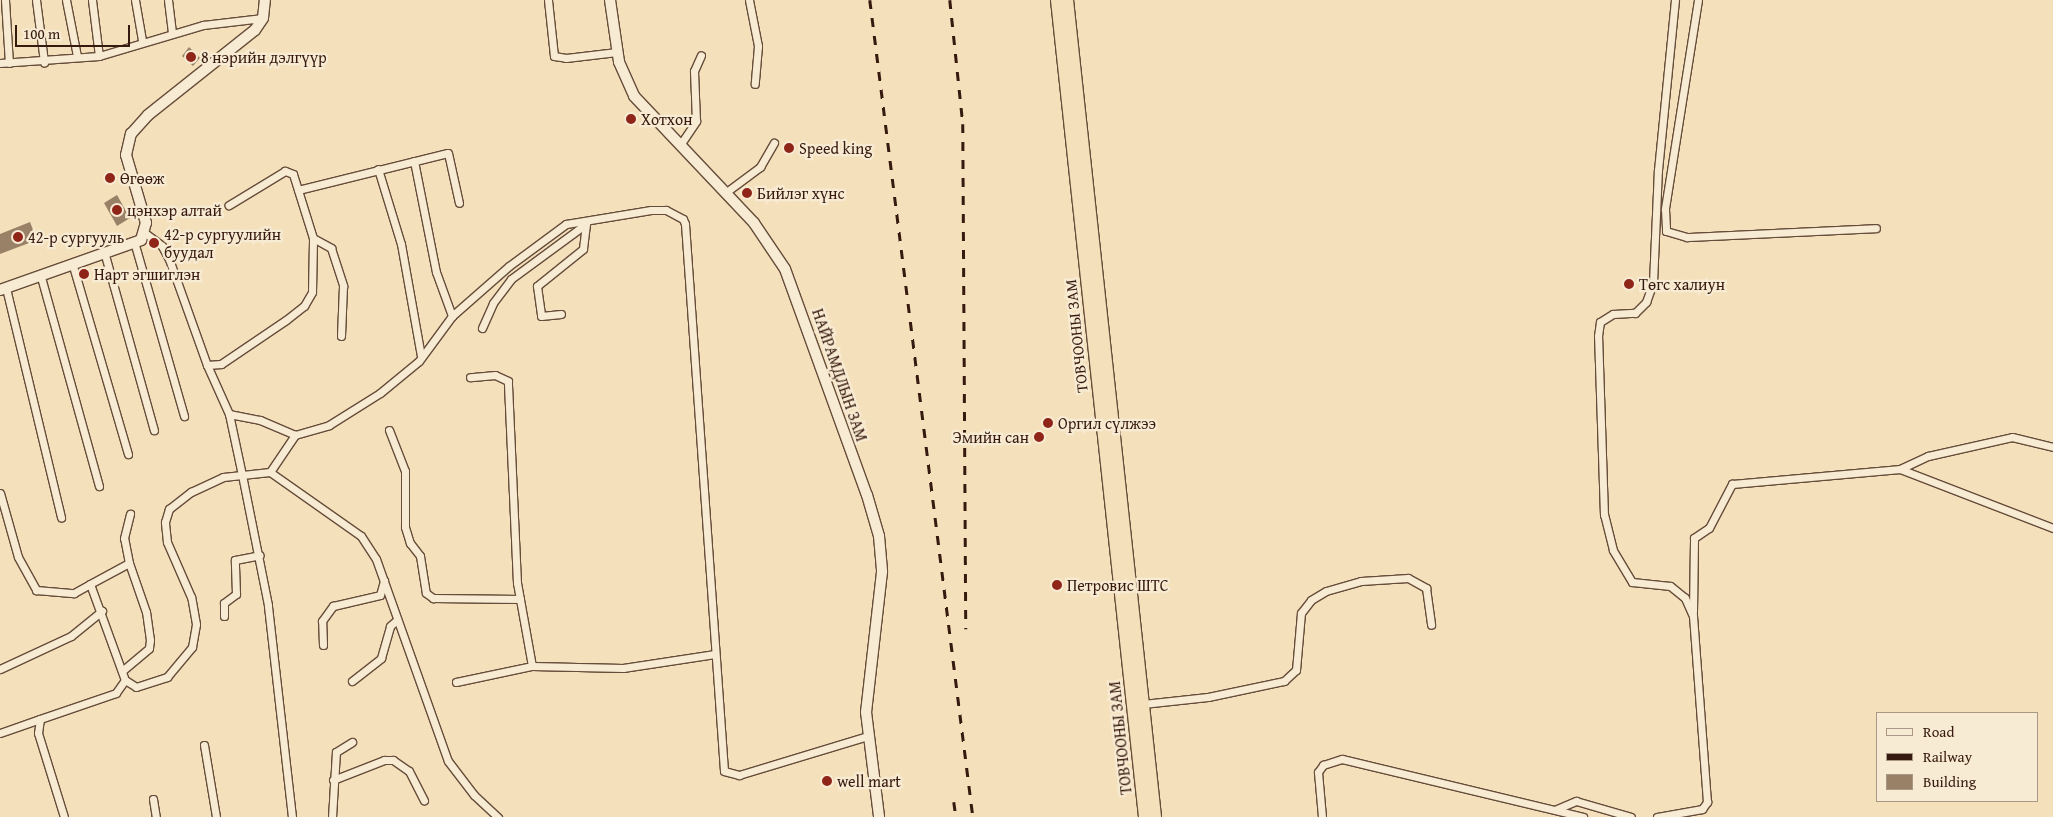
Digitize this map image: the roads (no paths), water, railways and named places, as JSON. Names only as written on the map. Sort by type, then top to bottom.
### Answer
[{"type":"highway","name":"ТОВЧООНЫ ЗАМ","points":[[1057,0],[1145,817]]},
{"type":"highway","name":"ТОВЧООНЫ ЗАМ","points":[[1067,0],[1155,817]]},
{"type":"main road","points":[[3,289],[135,245],[145,233],[127,165],[126,150],[131,134],[148,115],[243,41],[263,18],[265,0]]},
{"type":"main road","name":"НАЙРАМДЛЫН ЗАМ","points":[[610,0],[617,52],[634,96],[766,238],[790,279],[877,527],[881,588],[868,682],[867,736],[879,817]]},
{"type":"street","points":[[5,0],[10,63]]},
{"type":"street","points":[[36,0],[44,62]]},
{"type":"street","points":[[66,0],[77,56]]},
{"type":"street","points":[[92,0],[99,56]]},
{"type":"street","points":[[134,0],[142,40]]},
{"type":"street","points":[[168,0],[172,32]]},
{"type":"street","points":[[548,0],[554,56],[560,59],[617,52]]},
{"type":"street","points":[[749,0],[758,46],[754,84]]},
{"type":"street","points":[[1675,0],[1658,170],[1653,283],[1646,302],[1635,313],[1612,314],[1600,322],[1598,336],[1604,515],[1613,550],[1632,582],[1670,586],[1685,598],[1693,616]]},
{"type":"street","points":[[1698,0],[1665,209],[1666,231],[1687,237],[1876,228]]},
{"type":"street","points":[[0,63],[44,62],[77,56],[99,56],[142,40],[172,32],[263,18]]},
{"type":"street","points":[[680,145],[696,121],[694,71],[701,55]]},
{"type":"street","points":[[726,193],[760,167],[774,143]]},
{"type":"street","points":[[298,190],[448,153],[459,203]]},
{"type":"street","points":[[414,161],[436,272],[452,316]]},
{"type":"street","points":[[378,169],[411,291],[421,356]]},
{"type":"street","points":[[207,365],[221,364],[243,353],[304,306],[312,292],[313,238],[293,174],[285,172],[229,205]]},
{"type":"street","points":[[229,414],[260,420],[294,435],[329,426],[380,393],[421,356],[452,316],[560,229],[572,223],[586,224],[651,210],[666,210],[682,219],[684,224],[723,767],[730,775],[867,736]]},
{"type":"street","points":[[561,314],[542,316],[537,286],[583,249],[586,224]]},
{"type":"street","points":[[482,328],[493,303],[511,279],[586,224]]},
{"type":"street","points":[[145,233],[162,246],[169,259],[207,365],[229,414],[260,555],[292,817]]},
{"type":"street","points":[[313,238],[331,248],[343,286],[341,336]]},
{"type":"street","points":[[135,245],[184,416]]},
{"type":"street","points":[[105,255],[154,430]]},
{"type":"street","points":[[73,266],[128,454]]},
{"type":"street","points":[[41,276],[99,486]]},
{"type":"street","points":[[3,289],[61,517]]},
{"type":"street","points":[[470,377],[495,375],[508,381],[508,456],[520,600],[532,666]]},
{"type":"street","points":[[389,430],[406,471],[405,527],[410,543],[420,556],[426,593],[434,598],[520,600]]},
{"type":"street","points":[[270,472],[294,435]]},
{"type":"street","points":[[1657,817],[1702,809],[1708,802],[1693,616],[1694,538],[1709,528],[1732,484],[1900,469],[1928,456],[2012,437],[2053,447]]},
{"type":"street","points":[[1900,469],[2053,528]]},
{"type":"street","points":[[90,584],[102,611],[125,680],[136,687],[167,677],[187,657],[194,640],[191,597],[165,532],[169,509],[199,488],[223,477],[270,472],[361,536],[384,581],[448,760],[498,817]]},
{"type":"street","points":[[0,493],[18,557],[36,590],[74,593],[128,563]]},
{"type":"street","points":[[122,671],[149,648],[150,640],[146,612],[128,563],[124,538],[130,514]]},
{"type":"street","points":[[224,616],[224,604],[236,594],[234,560],[260,555]]},
{"type":"street","points":[[1143,704],[1208,698],[1284,681],[1296,670],[1301,613],[1311,600],[1326,591],[1361,582],[1408,578],[1426,588],[1432,625]]},
{"type":"street","points":[[323,645],[322,622],[333,606],[380,595],[384,581]]},
{"type":"street","points":[[0,669],[71,636],[102,611]]},
{"type":"street","points":[[352,681],[381,658],[390,626],[397,620]]},
{"type":"street","points":[[456,682],[532,666],[623,668],[715,654]]},
{"type":"street","points":[[0,733],[116,693],[125,680]]},
{"type":"street","points":[[40,719],[38,734],[64,817]]},
{"type":"street","points":[[332,817],[336,752],[352,742]]},
{"type":"street","points":[[204,745],[216,817]]},
{"type":"street","points":[[1322,817],[1318,772],[1328,762],[1342,759],[1583,817]]},
{"type":"street","points":[[333,780],[384,760],[393,760],[409,770],[424,800]]},
{"type":"street","points":[[154,799],[156,817]]},
{"type":"street","points":[[1557,810],[1576,801],[1631,817]]},
{"type":"railway","points":[[870,0],[973,817]]},
{"type":"railway","points":[[950,0],[963,124],[966,629]]},
{"type":"railway","points":[[954,802],[956,817]]},
{"type":"place","name":"8 нэрийн дэлгүүр","points":[[191,57]]},
{"type":"place","name":"Хотхон","points":[[631,119]]},
{"type":"place","name":"Speed king","points":[[789,148]]},
{"type":"place","name":"Өгөөж","points":[[110,178]]},
{"type":"place","name":"Бийлэг хүнс","points":[[747,193]]},
{"type":"place","name":"цэнхэр алтай","points":[[117,210]]},
{"type":"place","name":"42-p сургууль","points":[[18,237]]},
{"type":"place","name":"42-р сургуулийн буудал","points":[[154,243]]},
{"type":"place","name":"Нарт эгшиглэн","points":[[84,274]]},
{"type":"place","name":"Төгс халиун","points":[[1629,284]]},
{"type":"place","name":"Оргил сүлжээ","points":[[1048,423]]},
{"type":"place","name":"Эмийн сан","points":[[1039,437]]},
{"type":"place","name":"Петровис ШТС","points":[[1057,585]]},
{"type":"place","name":"well mart","points":[[827,781]]}]
